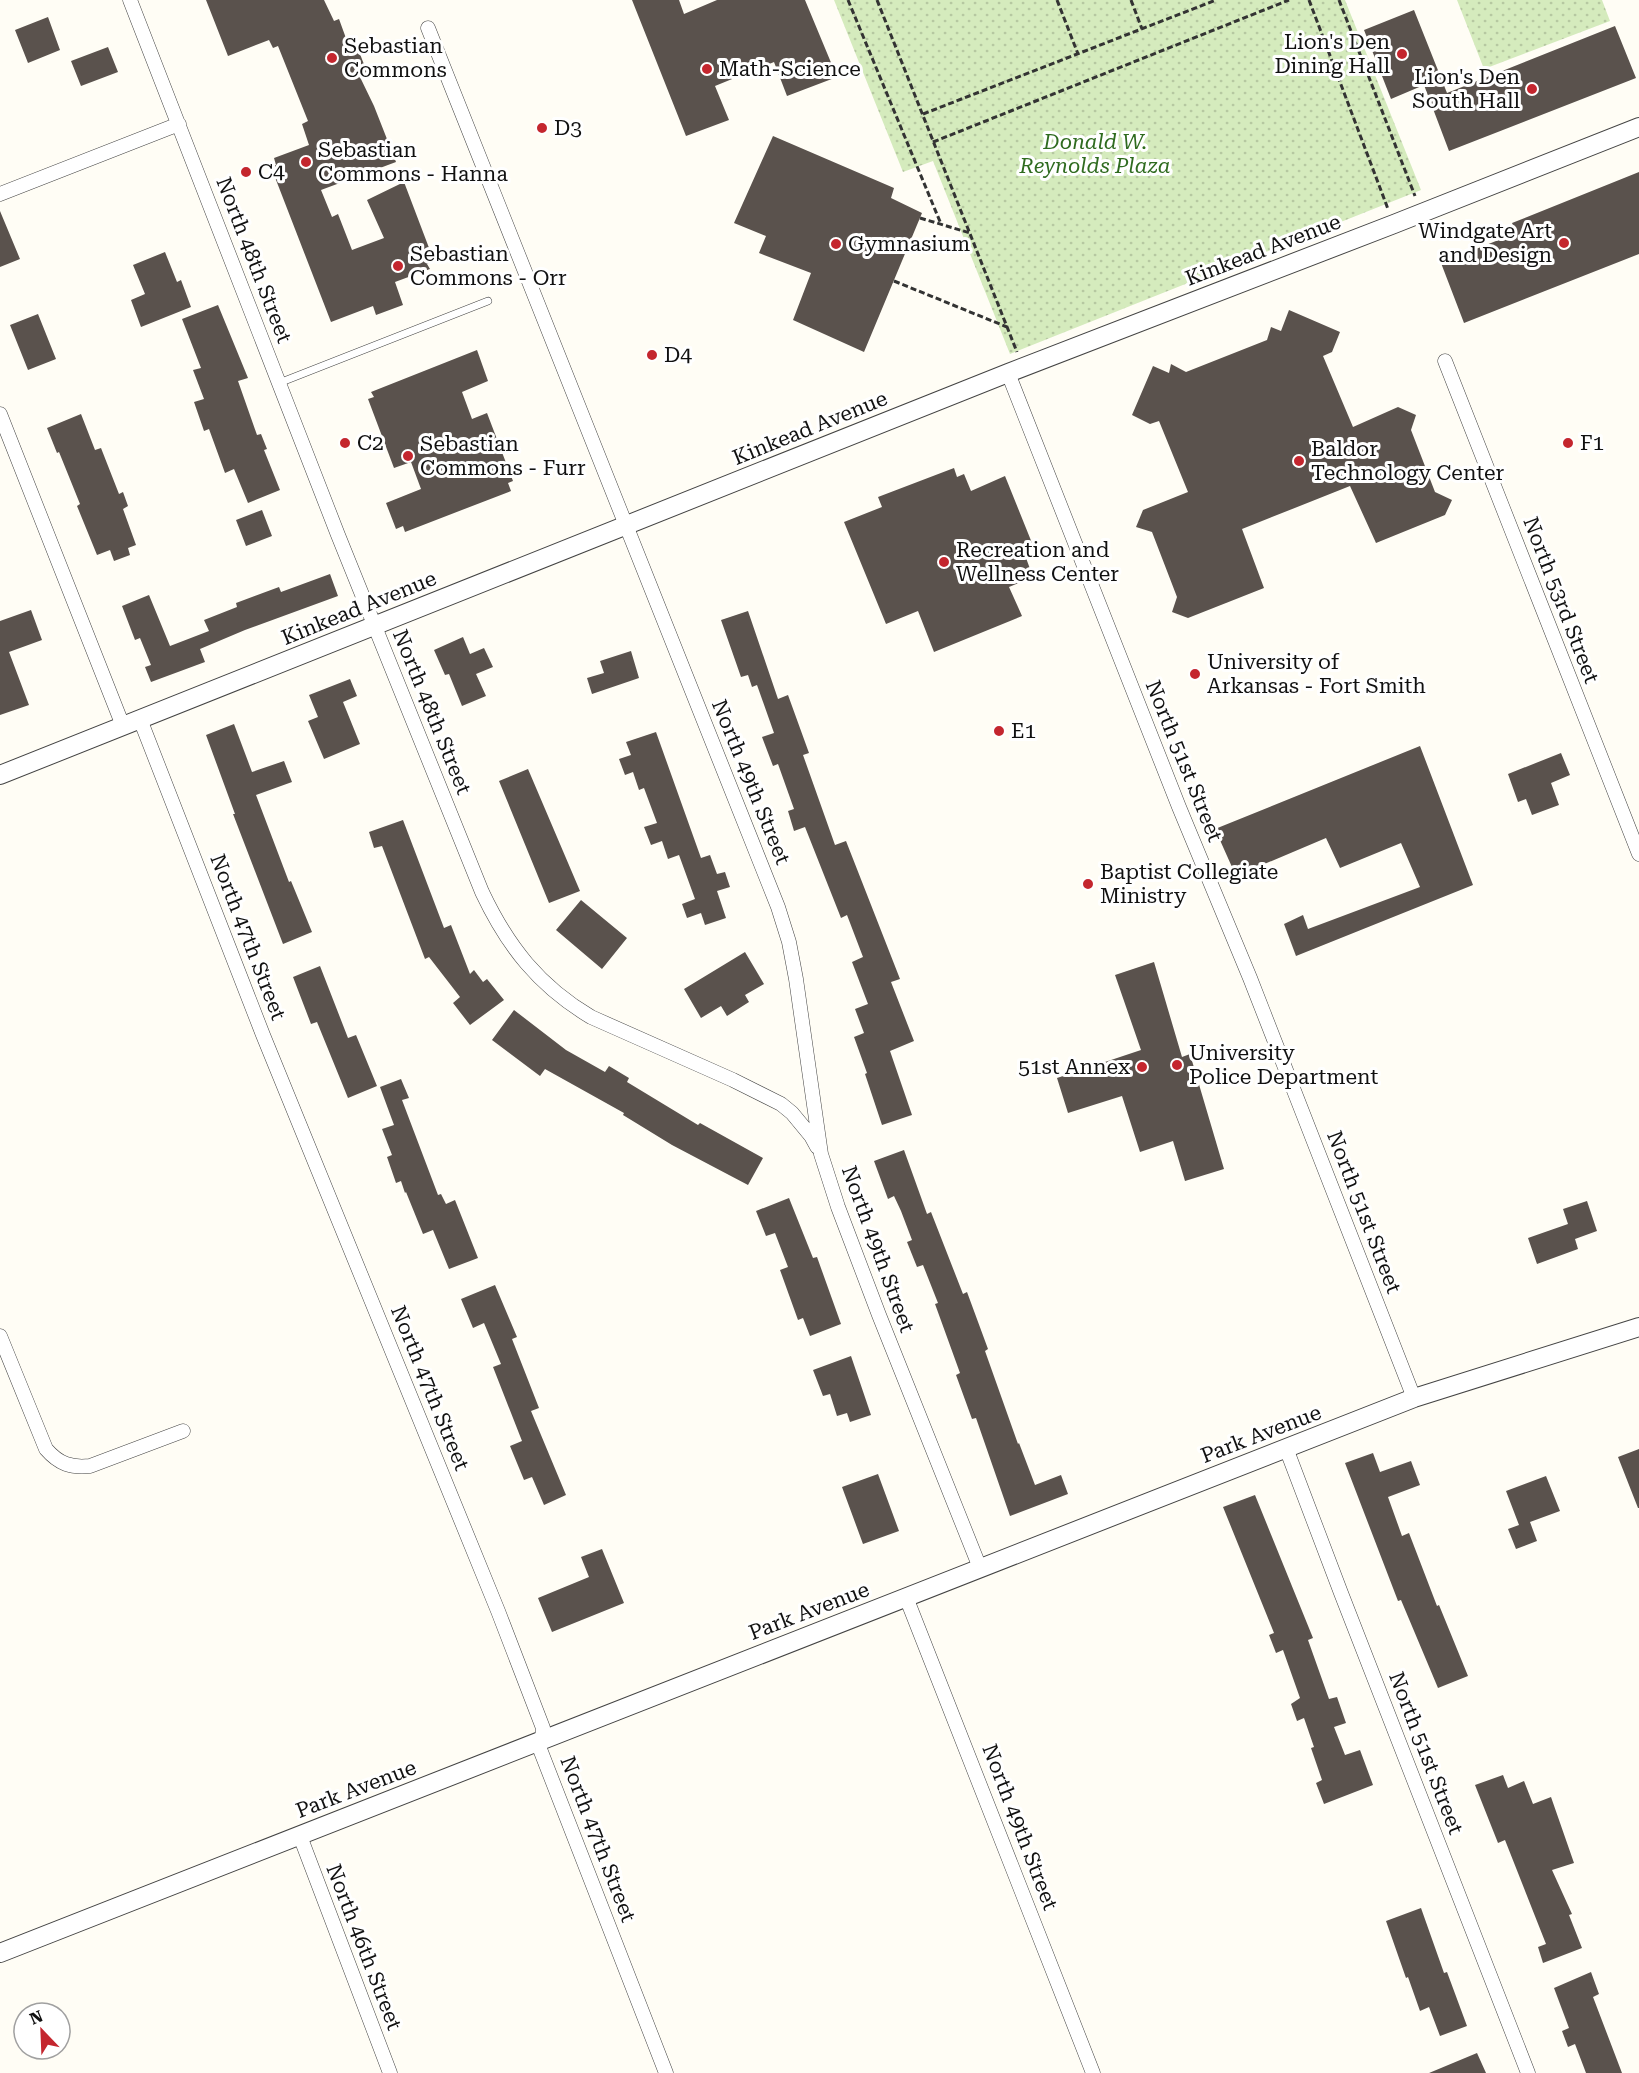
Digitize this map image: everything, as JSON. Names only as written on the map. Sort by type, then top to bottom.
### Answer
[{"type":"street","name":"North 48th Street","points":[[130,0],[375,626],[497,924],[517,953],[537,976],[559,995],[591,1017],[733,1080],[781,1104],[792,1113],[811,1136],[821,1154]]},
{"type":"street","name":"North 49th Street","points":[[428,28],[778,907],[789,942],[796,980],[821,1154],[838,1207],[879,1315],[980,1568]]},
{"type":"street","points":[[0,194],[178,124]]},
{"type":"street","name":"Kinkead Avenue","points":[[0,775],[1008,372],[1639,127]]},
{"type":"street","name":"North 53rd Street","points":[[1446,361],[1639,854]]},
{"type":"street","name":"North 51st Street","points":[[1008,372],[1179,807],[1250,978],[1414,1398]]},
{"type":"street","name":"North 47th Street","points":[[0,414],[263,1035],[498,1611],[543,1728],[542,1740],[538,1744],[666,2073]]},
{"type":"street","name":"Park Avenue","points":[[0,1953],[1414,1398],[1639,1327]]},
{"type":"street","points":[[0,1336],[46,1449],[55,1459],[65,1465],[77,1468],[90,1466],[183,1431]]},
{"type":"street","name":"North 51st Street","points":[[1286,1448],[1528,2073]]},
{"type":"street","name":"North 49th Street","points":[[906,1597],[1093,2073]]},
{"type":"street","name":"North 46th Street","points":[[300,1836],[390,2073]]},
{"type":"lane","points":[[279,383],[488,301]]},
{"type":"path","points":[[848,0],[941,225]]},
{"type":"path","points":[[877,0],[1018,354]]},
{"type":"path","points":[[1057,0],[1078,54]]},
{"type":"path","points":[[1131,0],[1142,29]]},
{"type":"path","points":[[923,114],[1216,0]]},
{"type":"path","points":[[933,142],[1289,0]]},
{"type":"path","points":[[1309,0],[1394,224]]},
{"type":"path","points":[[1339,0],[1415,196]]},
{"type":"path","points":[[920,218],[970,233]]},
{"type":"path","points":[[894,281],[1008,327]]},
{"type":"green space","name":"Donald W. Reynolds Plaza","points":[[834,0],[1345,0],[1421,190],[1010,354],[933,161],[903,172]]},
{"type":"green space","points":[[1457,0],[1602,0],[1610,21],[1484,69]]},
{"type":"building","points":[[206,0],[324,0],[334,21],[339,19],[351,52],[358,49],[367,72],[359,75],[396,162],[321,190],[332,217],[338,214],[352,250],[384,238],[367,200],[404,182],[434,261],[427,264],[430,269],[395,282],[403,305],[376,315],[373,306],[331,322],[271,167],[276,165],[274,158],[309,145],[302,124],[308,121],[278,46],[273,48],[269,40],[228,56]]},
{"type":"building","name":"Math-Science","points":[[632,0],[679,0],[684,14],[717,0],[805,0],[837,77],[787,96],[774,62],[715,86],[729,120],[686,136]]},
{"type":"building","name":"Lion's Den South Hall","points":[[1414,10],[1447,93],[1615,26],[1636,78],[1449,151],[1424,85],[1391,99],[1364,30]]},
{"type":"building","points":[[48,17],[60,50],[28,63],[15,30]]},
{"type":"building","points":[[108,47],[118,72],[81,86],[71,61]]},
{"type":"building","name":"Gymnasium","points":[[773,136],[894,188],[891,198],[922,213],[864,352],[793,320],[811,273],[759,253],[766,236],[734,223]]},
{"type":"building","name":"Windgate Art and Design","points":[[1639,172],[1639,254],[1464,323],[1441,263],[1516,233],[1512,223]]},
{"type":"building","points":[[0,211],[20,259],[0,267]]},
{"type":"building","points":[[165,252],[177,282],[181,280],[191,307],[141,327],[131,300],[145,294],[133,265]]},
{"type":"building","points":[[218,305],[248,378],[238,381],[257,435],[261,434],[267,449],[264,450],[280,490],[248,503],[234,469],[225,473],[209,429],[204,431],[194,402],[204,399],[193,370],[201,368],[182,319]]},
{"type":"building","name":"Baldor Technology Center","points":[[1289,310],[1340,332],[1332,352],[1323,356],[1353,427],[1398,407],[1416,415],[1411,430],[1435,492],[1452,500],[1445,515],[1376,543],[1350,486],[1242,529],[1264,588],[1188,618],[1172,612],[1177,597],[1152,532],[1136,527],[1143,510],[1188,492],[1159,421],[1150,424],[1132,415],[1153,366],[1169,373],[1171,364],[1186,372],[1267,340],[1271,327],[1281,331]]},
{"type":"building","points":[[38,314],[56,359],[28,370],[10,325]]},
{"type":"building","points":[[477,350],[488,381],[462,392],[472,419],[487,413],[513,481],[508,483],[511,491],[405,532],[403,526],[396,529],[386,503],[421,489],[411,462],[394,468],[368,399],[374,397],[371,392]]},
{"type":"building","points":[[81,414],[95,450],[101,448],[119,494],[123,492],[128,506],[123,509],[136,545],[128,548],[130,555],[114,561],[110,550],[97,555],[77,506],[80,504],[47,428]]},
{"type":"building","name":"Recreation and Wellness Center","points":[[954,468],[957,477],[964,474],[971,491],[1005,476],[1032,543],[1022,547],[1033,577],[1009,587],[1022,616],[934,652],[918,611],[886,624],[844,522],[882,507],[878,497]]},
{"type":"building","points":[[262,510],[272,536],[246,546],[236,520]]},
{"type":"building","points":[[330,574],[338,596],[200,649],[205,662],[151,682],[145,667],[151,665],[140,638],[135,640],[122,606],[149,595],[170,646],[209,631],[204,620],[237,607],[236,603],[279,587],[281,592]]},
{"type":"building","points":[[31,610],[42,640],[9,652],[29,705],[0,715],[0,621]]},
{"type":"building","points":[[748,611],[778,699],[788,695],[809,753],[803,755],[835,845],[846,841],[900,979],[891,982],[914,1041],[890,1051],[912,1115],[882,1125],[854,1037],[864,1033],[855,1009],[868,1004],[852,962],[863,957],[847,915],[841,918],[805,827],[794,831],[788,811],[794,809],[778,764],[773,766],[762,737],[774,733],[757,685],[752,687],[748,675],[741,677],[721,620]]},
{"type":"building","points":[[463,637],[470,654],[484,648],[493,667],[476,674],[486,696],[462,706],[449,674],[445,675],[434,650]]},
{"type":"building","points":[[631,651],[639,678],[592,694],[587,678],[604,673],[600,661]]},
{"type":"building","points":[[350,679],[357,696],[343,702],[360,744],[324,759],[308,721],[318,717],[309,695]]},
{"type":"building","points":[[234,724],[252,772],[284,761],[292,782],[256,795],[289,882],[291,881],[312,932],[283,944],[233,814],[235,814],[206,735]]},
{"type":"building","points":[[656,732],[701,858],[710,855],[717,874],[725,872],[730,887],[717,891],[726,918],[705,925],[701,913],[687,918],[682,904],[695,899],[679,855],[668,859],[662,841],[651,845],[644,827],[657,823],[644,788],[639,790],[633,772],[625,775],[619,759],[631,755],[626,742]]},
{"type":"building","points":[[1420,746],[1473,885],[1296,956],[1284,924],[1303,915],[1308,929],[1420,887],[1401,843],[1340,868],[1326,838],[1236,876],[1215,829]]},
{"type":"building","points":[[1561,753],[1570,775],[1551,783],[1559,805],[1532,815],[1526,799],[1518,802],[1508,774]]},
{"type":"building","points":[[528,769],[580,891],[549,903],[499,781]]},
{"type":"building","points":[[403,820],[444,928],[451,925],[470,974],[474,970],[483,982],[487,979],[504,1000],[470,1025],[453,1003],[460,997],[429,957],[425,959],[382,846],[374,848],[369,832]]},
{"type":"building","points":[[581,900],[627,938],[602,969],[556,930]]},
{"type":"building","points":[[745,952],[764,984],[745,995],[749,1002],[727,1016],[721,1006],[701,1018],[684,989]]},
{"type":"building","name":"51st Annex","points":[[1154,962],[1182,1057],[1190,1054],[1224,1169],[1185,1181],[1173,1141],[1140,1152],[1122,1096],[1068,1113],[1057,1078],[1141,1050],[1115,975]]},
{"type":"building","points":[[320,966],[348,1038],[356,1035],[377,1086],[348,1098],[317,1022],[311,1024],[293,977]]},
{"type":"building","points":[[514,1010],[566,1050],[605,1072],[609,1066],[629,1078],[627,1082],[698,1125],[700,1123],[763,1158],[748,1185],[672,1145],[623,1115],[624,1113],[545,1069],[540,1076],[492,1040]]},
{"type":"building","points":[[401,1079],[409,1098],[402,1100],[438,1195],[441,1194],[446,1204],[455,1200],[478,1258],[449,1269],[433,1230],[423,1234],[401,1181],[396,1183],[387,1157],[392,1155],[382,1129],[394,1125],[380,1087]]},
{"type":"building","points":[[904,1150],[927,1214],[931,1212],[963,1294],[967,1292],[988,1349],[985,1351],[1035,1485],[1061,1475],[1068,1494],[1010,1516],[976,1418],[972,1419],[956,1375],[960,1373],[935,1304],[938,1303],[923,1265],[917,1267],[907,1242],[912,1240],[901,1211],[894,1196],[888,1199],[874,1161]]},
{"type":"building","points":[[789,1198],[813,1258],[817,1257],[841,1324],[810,1336],[803,1318],[798,1320],[780,1270],[788,1267],[775,1233],[766,1236],[756,1211]]},
{"type":"building","points":[[1587,1201],[1597,1231],[1575,1239],[1578,1249],[1537,1264],[1528,1238],[1568,1224],[1563,1209]]},
{"type":"building","points":[[495,1285],[517,1337],[512,1339],[539,1408],[531,1411],[566,1495],[544,1505],[532,1477],[524,1480],[510,1446],[522,1441],[493,1367],[501,1364],[484,1323],[473,1328],[461,1299]]},
{"type":"building","points":[[851,1356],[871,1415],[850,1422],[847,1413],[837,1416],[830,1394],[823,1396],[813,1370]]},
{"type":"building","points":[[1639,1449],[1639,1508],[1638,1508],[1618,1457]]},
{"type":"building","points":[[1373,1453],[1380,1472],[1411,1461],[1420,1485],[1388,1497],[1402,1536],[1409,1533],[1437,1606],[1439,1605],[1468,1676],[1438,1688],[1401,1600],[1398,1601],[1345,1463]]},
{"type":"building","points":[[878,1474],[899,1531],[863,1544],[842,1487]]},
{"type":"building","points":[[1546,1476],[1560,1511],[1530,1522],[1537,1541],[1516,1549],[1508,1529],[1519,1525],[1506,1491]]},
{"type":"building","points":[[1255,1495],[1313,1638],[1308,1640],[1329,1699],[1337,1697],[1346,1723],[1334,1727],[1345,1755],[1360,1750],[1373,1785],[1324,1804],[1316,1783],[1322,1780],[1311,1748],[1314,1747],[1304,1718],[1297,1721],[1291,1704],[1300,1698],[1283,1650],[1276,1653],[1269,1635],[1274,1633],[1223,1507]]},
{"type":"building","points":[[602,1549],[624,1603],[552,1632],[538,1598],[589,1577],[581,1557]]},
{"type":"building","points":[[1503,1775],[1508,1788],[1524,1781],[1533,1804],[1551,1797],[1574,1863],[1552,1870],[1572,1914],[1569,1915],[1582,1948],[1543,1963],[1538,1947],[1546,1944],[1505,1840],[1498,1843],[1475,1785]]},
{"type":"building","points":[[1421,1908],[1444,1973],[1447,1972],[1467,2026],[1440,2036],[1429,2007],[1420,2011],[1386,1921]]},
{"type":"building","points":[[1591,1972],[1599,1994],[1593,1997],[1622,2073],[1586,2073],[1575,2044],[1568,2047],[1562,2031],[1569,2028],[1554,1988]]},
{"type":"building","points":[[1477,2053],[1486,2073],[1429,2073]]},
{"type":"place","name":"Lion's Den Dining Hall","points":[[1402,54]]},
{"type":"place","name":"Sebastian Commons","points":[[332,58]]},
{"type":"place","name":"Math-Science","points":[[707,69]]},
{"type":"place","name":"Lion's Den South Hall","points":[[1532,89]]},
{"type":"place","name":"D3","points":[[542,128]]},
{"type":"place","name":"Sebastian Commons - Hanna","points":[[306,162]]},
{"type":"place","name":"C4","points":[[246,172]]},
{"type":"place","name":"Windgate Art and Design","points":[[1564,243]]},
{"type":"place","name":"Gymnasium","points":[[836,244]]},
{"type":"place","name":"Sebastian Commons - Orr","points":[[398,266]]},
{"type":"place","name":"D4","points":[[652,355]]},
{"type":"place","name":"C2","points":[[345,443]]},
{"type":"place","name":"F1","points":[[1568,443]]},
{"type":"place","name":"Sebastian Commons - Furr","points":[[408,456]]},
{"type":"place","name":"Baldor Technology Center","points":[[1299,461]]},
{"type":"place","name":"Recreation and Wellness Center","points":[[944,562]]},
{"type":"place","name":"University of Arkansas - Fort Smith","points":[[1195,674]]},
{"type":"place","name":"E1","points":[[999,731]]},
{"type":"place","name":"Baptist Collegiate Ministry","points":[[1088,884]]},
{"type":"place","name":"University Police Department","points":[[1177,1065]]},
{"type":"place","name":"51st Annex","points":[[1142,1067]]}]
